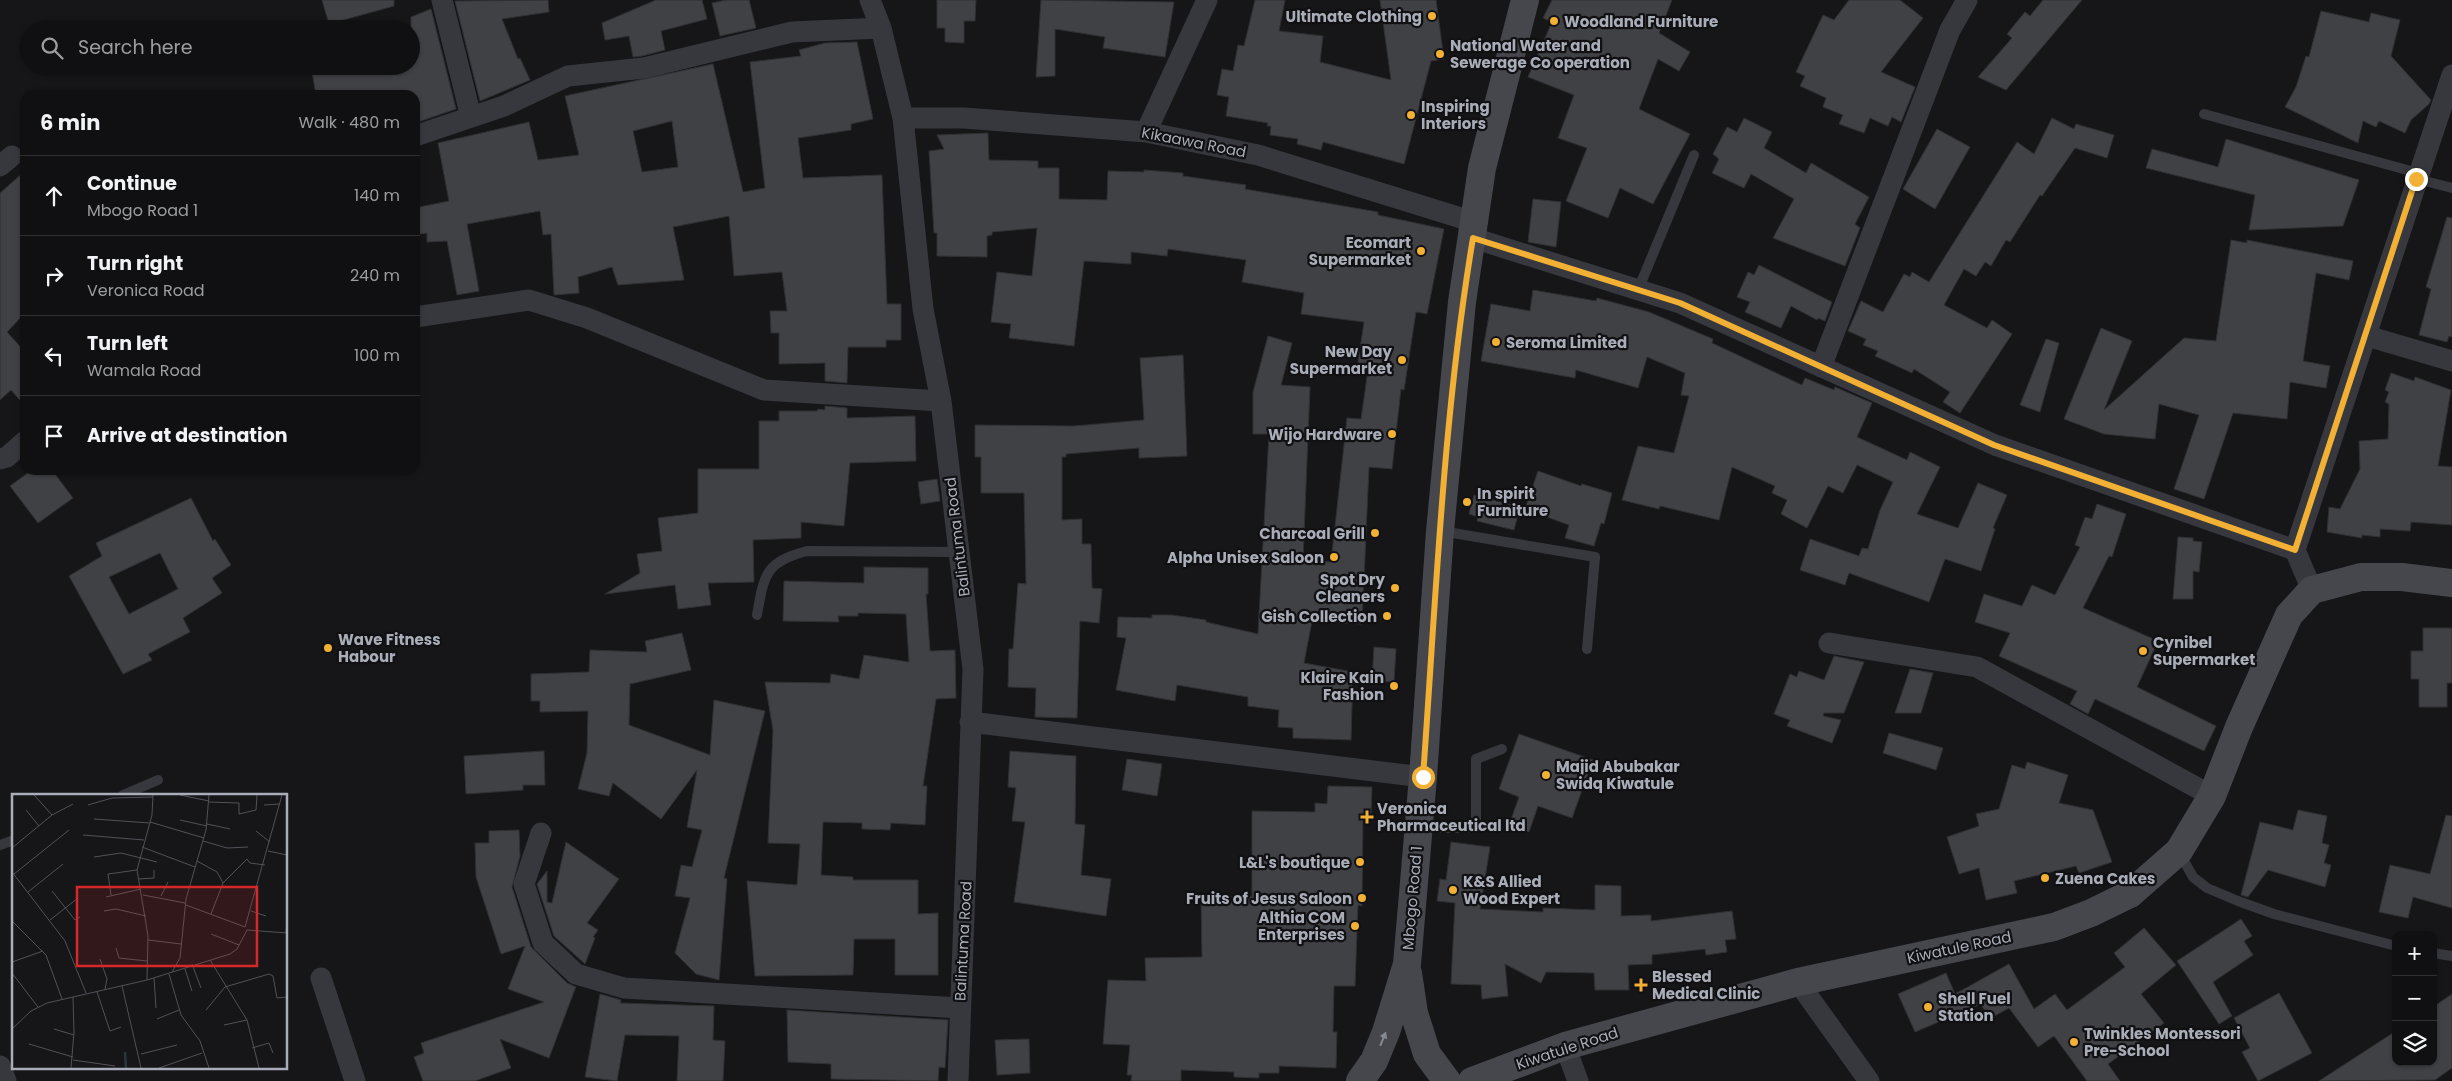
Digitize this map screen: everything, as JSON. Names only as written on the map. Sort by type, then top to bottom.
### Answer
[{"type":"main road","name":"Mbogo Road 1","points":[[1360,1081],[1374,1061],[1386,1032],[1406,964],[1419,828],[1440,531],[1462,302],[1482,168],[1525,0]]},
{"type":"main road","points":[[2312,590],[2361,577],[2402,576],[2452,583]]},
{"type":"main road","name":"Kiwatule Road","points":[[1472,1081],[1565,1046],[1798,982],[2054,927],[2091,913],[2130,894],[2179,851],[2212,796],[2239,727],[2289,615],[2312,590]]},
{"type":"main road","name":"Mbogo Road 1","points":[[1406,964],[1414,1014],[1427,1054],[1447,1081]]},
{"type":"street","points":[[442,0],[472,117]]},
{"type":"street","name":"Balintuma Road","points":[[870,0],[881,28],[903,118],[923,309],[941,401],[973,669],[970,722],[971,768],[958,1081]]},
{"type":"street","points":[[1146,132],[1207,0]]},
{"type":"street","points":[[1821,366],[1950,30],[1966,0]]},
{"type":"street","points":[[420,134],[504,106],[568,76],[644,68],[792,32],[881,28]]},
{"type":"street","points":[[2312,590],[2295,550],[2367,336],[2417,176],[2452,75]]},
{"type":"street","name":"Kikaawa Road","points":[[903,118],[964,118],[1146,132],[1258,155],[1638,290],[1680,303],[1994,445],[2295,550]]},
{"type":"street","points":[[420,316],[529,300],[587,318],[764,390],[941,401]]},
{"type":"street","points":[[2367,336],[2452,361]]},
{"type":"street","points":[[0,459],[7,457],[20,445]]},
{"type":"street","points":[[1829,643],[1977,667],[2212,796]]},
{"type":"street","points":[[970,722],[1423,777]]},
{"type":"street","points":[[541,833],[524,884],[543,943],[576,974],[624,988],[960,1008]]},
{"type":"street","points":[[321,978],[355,1081]]},
{"type":"street","points":[[1798,982],[1869,1081]]},
{"type":"street","points":[[1565,1046],[1578,1081]]},
{"type":"street","points":[[0,1066],[6,1081]]},
{"type":"lane","points":[[2204,114],[2452,188]]},
{"type":"lane","points":[[1638,290],[1694,155]]},
{"type":"lane","points":[[1440,531],[1596,557],[1587,649]]},
{"type":"lane","points":[[757,614],[762,586],[769,569],[787,556],[807,551],[959,552]]},
{"type":"lane","points":[[1419,828],[1476,828],[1476,759],[1502,749]]},
{"type":"lane","points":[[125,794],[158,780]]},
{"type":"lane","points":[[0,846],[12,841]]},
{"type":"lane","points":[[2179,851],[2193,877],[2207,888],[2274,914],[2392,945]]},
{"type":"lane","points":[[2437,954],[2452,956]]},
{"type":"building","points":[[322,0],[394,0],[394,6],[343,20],[328,20]]},
{"type":"building","points":[[548,0],[549,12],[502,19],[518,59],[520,58],[530,80],[480,101],[455,1]]},
{"type":"building","points":[[656,0],[702,0],[707,19],[661,31],[665,50],[642,56],[633,57],[629,36],[605,40],[602,23]]},
{"type":"building","points":[[726,0],[749,0],[756,28],[720,36],[712,3]]},
{"type":"building","points":[[937,0],[976,0],[975,21],[964,21],[964,43],[945,42],[945,28],[937,28]]},
{"type":"building","points":[[1041,0],[1174,2],[1165,57],[1103,48],[1105,37],[1055,29],[1055,76],[1036,77]]},
{"type":"building","points":[[1255,0],[1285,0],[1279,31],[1323,36],[1320,62],[1391,80],[1380,0],[1436,0],[1444,59],[1431,61],[1404,164],[1323,142],[1321,150],[1297,144],[1298,139],[1270,135],[1271,126],[1267,126],[1268,123],[1226,116],[1229,97],[1217,95],[1222,69],[1233,71],[1238,45],[1244,46]]},
{"type":"building","points":[[1552,0],[1672,0],[1659,33],[1690,52],[1679,71],[1658,59],[1639,109],[1690,134],[1653,204],[1620,188],[1608,218],[1566,201],[1587,148],[1558,138],[1574,95],[1528,77],[1552,22],[1543,18]]},
{"type":"building","points":[[1849,0],[1900,0],[1923,18],[1881,72],[1915,87],[1901,122],[1892,117],[1888,126],[1870,118],[1864,133],[1839,124],[1843,115],[1823,107],[1826,98],[1800,86],[1805,76],[1796,72],[1823,15],[1834,20]]},
{"type":"building","points":[[2043,0],[2082,0],[2006,90],[1978,77],[2012,38],[2007,34],[2025,12],[2030,16]]},
{"type":"building","points":[[431,9],[456,109],[420,121],[420,90],[315,90],[313,75],[420,75],[420,20],[411,20],[411,17]]},
{"type":"building","points":[[2321,11],[2369,22],[2371,13],[2400,20],[2391,56],[2431,100],[2411,120],[2405,133],[2379,121],[2376,127],[2363,121],[2358,143],[2285,107],[2296,87],[2306,56],[2309,57]]},
{"type":"building","points":[[857,42],[873,119],[851,124],[851,130],[798,138],[803,178],[882,175],[887,304],[901,304],[901,340],[886,340],[886,347],[848,347],[847,383],[825,381],[825,363],[779,364],[779,333],[771,333],[770,311],[787,311],[782,272],[734,276],[729,216],[673,227],[684,280],[618,285],[612,267],[578,277],[579,293],[554,295],[551,234],[543,235],[540,211],[467,224],[479,291],[457,295],[447,241],[427,242],[427,233],[420,234],[420,207],[449,201],[438,143],[529,122],[538,160],[579,155],[565,96],[713,64],[743,192],[765,188],[750,62],[801,56],[799,50],[825,43]],"holes":[[[672,121],[678,167],[642,172],[633,131]]]},
{"type":"building","points":[[1744,118],[1772,132],[1764,148],[1806,173],[1811,163],[1869,197],[1855,224],[1860,228],[1845,266],[1773,238],[1794,199],[1751,174],[1744,188],[1712,173],[1719,159],[1713,154],[1727,127],[1737,132]]},
{"type":"building","points":[[2052,118],[2074,129],[2076,124],[2114,135],[2107,158],[2075,148],[2042,196],[2040,195],[2010,242],[2006,240],[1991,266],[1985,262],[1976,276],[1964,269],[1944,305],[1987,328],[1992,320],[2012,334],[1960,413],[1943,402],[1950,392],[1914,369],[1912,373],[1875,356],[1878,351],[1863,345],[1866,339],[1848,331],[1861,301],[1883,312],[1904,274],[1910,277],[1912,272],[1929,282],[2017,142],[2034,154]]},
{"type":"building","points":[[1937,129],[1970,147],[1935,209],[1903,189]]},
{"type":"building","points":[[988,133],[989,160],[1038,161],[1038,168],[1059,168],[1059,199],[1107,200],[1108,171],[1144,172],[1144,170],[1183,173],[1183,176],[1246,185],[1245,189],[1378,212],[1378,215],[1444,229],[1427,314],[1416,312],[1404,390],[1401,389],[1392,469],[1369,467],[1362,624],[1312,621],[1304,663],[1353,672],[1351,740],[1293,738],[1293,728],[1278,727],[1279,710],[1248,706],[1248,697],[1177,685],[1175,701],[1116,690],[1126,638],[1117,637],[1118,617],[1152,618],[1152,615],[1172,615],[1206,620],[1206,622],[1258,634],[1269,434],[1253,434],[1253,392],[1268,336],[1292,343],[1281,385],[1310,387],[1303,560],[1331,562],[1347,418],[1361,419],[1368,370],[1357,369],[1364,322],[1301,314],[1304,293],[1242,282],[1246,260],[1168,249],[1167,256],[1131,252],[1131,264],[1084,261],[1074,346],[1009,338],[1011,324],[991,322],[997,272],[1032,276],[1037,228],[992,232],[992,235],[987,236],[987,257],[937,256],[937,233],[934,233],[929,151],[944,149],[937,135]]},
{"type":"building","points":[[2226,139],[2359,180],[2343,226],[2249,230],[2255,195],[2146,168],[2152,149],[2218,167]]},
{"type":"building","points":[[20,175],[20,318],[7,332],[20,346],[20,400],[11,390],[0,400],[0,193]]},
{"type":"building","points":[[1533,199],[1561,202],[1556,247],[1528,242]]},
{"type":"building","points":[[2447,217],[2452,218],[2452,337],[2449,336],[2447,342],[2419,335],[2431,289],[2426,287]]},
{"type":"building","points":[[2231,240],[2247,243],[2247,240],[2353,261],[2349,280],[2316,273],[2303,361],[2330,366],[2326,388],[2290,382],[2287,419],[2233,413],[2204,499],[2174,489],[2199,415],[2159,404],[2155,439],[2104,434],[2064,419],[2101,328],[2132,341],[2104,410],[2184,338],[2216,341]]},
{"type":"building","points":[[1759,265],[1832,302],[1825,321],[1818,318],[1817,320],[1791,306],[1781,328],[1745,312],[1750,302],[1737,297],[1748,272],[1754,275]]},
{"type":"building","points":[[1533,290],[1596,301],[1597,298],[1649,312],[1713,339],[1712,343],[1802,385],[1805,378],[1834,390],[1835,387],[1872,403],[1857,437],[1907,460],[1910,452],[1940,467],[1917,514],[1958,528],[1978,483],[2007,495],[1993,528],[1995,529],[1981,571],[1945,559],[1929,602],[1849,573],[1845,585],[1800,570],[1810,539],[1859,556],[1862,548],[1868,549],[1880,510],[1893,482],[1857,465],[1843,493],[1828,486],[1807,528],[1781,514],[1787,500],[1772,493],[1775,486],[1732,467],[1719,520],[1660,506],[1659,509],[1622,500],[1638,446],[1674,453],[1689,396],[1681,395],[1685,373],[1647,357],[1638,388],[1576,370],[1575,378],[1481,361],[1491,304],[1530,311]]},
{"type":"building","points":[[2046,339],[2059,343],[2040,412],[2020,405]]},
{"type":"building","points":[[1183,355],[1187,456],[1139,458],[1139,448],[1066,454],[1066,457],[1062,457],[1062,520],[1082,519],[1082,544],[1091,544],[1092,588],[1102,589],[1099,623],[1080,621],[1077,718],[1035,717],[1036,688],[1008,687],[1009,649],[1013,649],[1018,583],[1026,584],[1024,493],[981,493],[981,457],[975,457],[975,425],[1074,426],[1144,420],[1140,358]]},
{"type":"building","points":[[2391,373],[2414,381],[2415,377],[2451,390],[2438,466],[2452,467],[2452,525],[2411,522],[2410,531],[2380,529],[2380,537],[2362,535],[2362,538],[2327,532],[2329,507],[2340,509],[2360,469],[2359,441],[2388,439],[2389,404],[2385,402],[2389,392],[2385,390]]},
{"type":"building","points":[[825,406],[847,408],[847,418],[915,416],[916,461],[850,463],[844,526],[801,522],[801,538],[753,540],[754,582],[708,583],[711,605],[678,609],[675,585],[605,594],[640,573],[637,554],[662,551],[658,518],[698,513],[698,469],[759,469],[759,421],[779,421],[779,411],[817,411],[818,409],[825,410]]},
{"type":"building","points":[[1538,471],[1581,486],[1582,484],[1612,493],[1604,524],[1601,523],[1594,546],[1565,538],[1569,525],[1525,509]]},
{"type":"building","points":[[25,475],[56,475],[73,498],[38,523],[10,486]]},
{"type":"building","points":[[937,479],[940,501],[921,504],[918,482]]},
{"type":"building","points":[[1474,495],[1520,507],[1514,530],[1477,521],[1478,517],[1469,514]]},
{"type":"building","points":[[191,498],[213,541],[215,539],[231,565],[212,578],[222,593],[183,618],[190,632],[148,654],[152,660],[123,674],[69,576],[102,556],[96,543]],"holes":[[[160,553],[178,589],[129,614],[109,577]]]},
{"type":"building","points":[[2097,504],[2126,514],[2112,557],[2109,556],[2083,608],[2158,641],[2137,687],[2216,726],[2204,751],[2095,699],[2088,714],[2070,704],[2077,691],[1999,656],[2010,633],[1975,622],[1984,594],[2022,606],[2032,585],[2055,595],[2080,547],[2075,545],[2085,517],[2092,519]]},
{"type":"building","points":[[2178,537],[2193,538],[2193,541],[2202,542],[2199,572],[2193,571],[2193,599],[2173,599]]},
{"type":"building","points":[[864,567],[928,568],[928,594],[926,594],[930,651],[955,650],[956,698],[936,699],[923,786],[927,786],[925,825],[891,823],[890,830],[862,829],[862,823],[823,822],[821,875],[853,877],[853,880],[918,880],[918,914],[938,913],[938,975],[895,975],[895,939],[854,939],[853,975],[755,976],[747,881],[797,885],[800,844],[768,843],[773,730],[765,682],[830,683],[831,674],[859,679],[864,655],[909,662],[906,614],[858,613],[858,616],[838,616],[839,622],[783,621],[784,581],[864,583]]},
{"type":"building","points":[[2423,628],[2452,628],[2452,683],[2447,683],[2447,707],[2419,707],[2419,679],[2411,679],[2411,651],[2423,651]]},
{"type":"building","points":[[682,633],[691,670],[630,684],[629,725],[710,755],[714,700],[765,711],[724,878],[727,879],[719,980],[696,974],[675,953],[690,898],[675,896],[681,865],[692,867],[702,830],[687,827],[697,770],[661,819],[613,783],[609,796],[578,789],[587,753],[588,711],[540,712],[540,701],[531,701],[531,674],[589,672],[590,650],[647,652],[645,641]]},
{"type":"building","points":[[1374,647],[1396,649],[1394,682],[1372,681]]},
{"type":"building","points":[[1834,656],[1864,662],[1844,713],[1824,713],[1823,716],[1841,720],[1832,743],[1787,726],[1790,720],[1774,714],[1790,674],[1797,677],[1799,671],[1824,680]]},
{"type":"building","points":[[1910,669],[1933,673],[1921,713],[1895,713]]},
{"type":"building","points":[[1889,733],[1943,748],[1936,770],[1883,753]]},
{"type":"building","name":"Majid Abubakar Swidq Kiwatule","points":[[1519,734],[1593,760],[1572,818],[1538,806],[1529,832],[1509,825],[1519,797],[1499,789]]},
{"type":"building","points":[[544,751],[545,785],[523,785],[523,790],[466,794],[464,756]]},
{"type":"building","points":[[1010,751],[1076,756],[1075,824],[1085,825],[1081,875],[1111,879],[1106,916],[1014,902],[1025,822],[1012,821],[1016,788],[1008,787]]},
{"type":"building","points":[[1127,759],[1162,764],[1157,796],[1122,790]]},
{"type":"building","points":[[2027,762],[2068,775],[2059,803],[2093,810],[2112,862],[2079,873],[2076,866],[2014,881],[2017,893],[1986,900],[1979,868],[1959,874],[1947,837],[1979,826],[1976,814],[1999,809],[2012,765],[2025,769]]},
{"type":"building","points":[[1328,786],[1372,787],[1371,818],[1363,818],[1362,906],[1358,905],[1355,986],[1334,986],[1333,1032],[1337,1032],[1336,1068],[1279,1066],[1279,1073],[1259,1073],[1259,1078],[1234,1077],[1234,1072],[1181,1070],[1181,1081],[1131,1081],[1132,1075],[1127,1075],[1130,1045],[1103,1044],[1108,980],[1146,981],[1145,958],[1202,957],[1201,896],[1252,897],[1252,811],[1315,812],[1315,803],[1327,804]]},
{"type":"building","points":[[2298,810],[2327,816],[2322,843],[2329,845],[2324,863],[2331,865],[2325,887],[2268,870],[2248,897],[2241,895],[2260,822],[2293,830]]},
{"type":"building","points":[[2446,815],[2452,816],[2452,908],[2413,897],[2408,918],[2379,912],[2390,865],[2430,874]]},
{"type":"building","points":[[519,830],[520,856],[512,887],[531,947],[567,983],[576,987],[549,1058],[500,1039],[511,1068],[475,1081],[423,1081],[414,1057],[424,1053],[421,1043],[544,1002],[508,989],[525,946],[501,954],[476,877],[475,843],[489,843],[489,831]]},
{"type":"building","points":[[566,842],[619,879],[587,923],[598,930],[593,937],[595,938],[585,964],[554,936],[537,884],[547,871],[547,902],[552,903]]},
{"type":"building","points":[[1451,842],[1490,847],[1480,909],[1543,912],[1543,908],[1595,910],[1595,885],[1621,886],[1621,916],[1651,915],[1651,921],[1732,911],[1736,939],[1725,940],[1727,952],[1706,955],[1705,949],[1652,955],[1652,964],[1628,965],[1629,990],[1595,990],[1594,973],[1546,972],[1541,983],[1505,964],[1508,996],[1482,999],[1481,985],[1451,984],[1455,903],[1437,901],[1440,879],[1446,880]]},
{"type":"building","points":[[2241,919],[2252,936],[2244,941],[2253,955],[2213,982],[2232,1016],[2219,1024],[2177,961]]},
{"type":"building","points":[[2144,928],[2176,965],[2141,994],[2164,1023],[2108,1064],[2120,1081],[2087,1081],[2054,1036],[2038,1047],[2009,1008],[1989,1019],[1981,1004],[1915,1032],[1898,994],[1946,973],[1955,994],[2009,964],[2034,1009],[2055,994],[2067,1010],[2125,967],[2114,953]]},
{"type":"building","points":[[2279,993],[2312,1053],[2258,1081],[2242,1052],[2250,1048],[2234,1018]]},
{"type":"building","points":[[600,994],[621,1000],[620,1003],[714,1006],[713,1040],[725,1041],[723,1081],[677,1081],[679,1036],[625,1035],[617,1081],[585,1077]]},
{"type":"building","points":[[2452,994],[2452,1068],[2435,1080],[2319,1081],[2392,1034],[2392,1066],[2437,1066],[2437,1004]]},
{"type":"building","points":[[787,1010],[948,1020],[945,1068],[939,1067],[938,1081],[831,1079],[831,1064],[788,1062]]},
{"type":"building","points":[[1029,1039],[1030,1073],[997,1075],[995,1040]]},
{"type":"place","name":"Ultimate Clothing","points":[[1432,16]]},
{"type":"place","name":"Woodland Furniture","points":[[1554,21]]},
{"type":"place","name":"National Water and Sewerage Co operation","points":[[1440,54]]},
{"type":"place","name":"Inspiring Interiors","points":[[1411,115]]},
{"type":"place","name":"Ecomart Supermarket","points":[[1421,251]]},
{"type":"place","name":"Seroma Limited","points":[[1496,342]]},
{"type":"place","name":"New Day Supermarket","points":[[1402,360]]},
{"type":"place","name":"Wijo Hardware","points":[[1392,434]]},
{"type":"place","name":"In spirit Furniture","points":[[1467,502]]},
{"type":"place","name":"Charcoal Grill","points":[[1375,533]]},
{"type":"place","name":"Alpha Unisex Saloon","points":[[1334,557]]},
{"type":"place","name":"Spot Dry Cleaners","points":[[1395,588]]},
{"type":"place","name":"Gish Collection","points":[[1387,616]]},
{"type":"place","name":"Wave Fitness Habour","points":[[328,648]]},
{"type":"place","name":"Cynibel Supermarket","points":[[2143,651]]},
{"type":"place","name":"Klaire Kain Fashion","points":[[1394,686]]},
{"type":"place","name":"Majid Abubakar Swidq Kiwatule","points":[[1546,775]]},
{"type":"place","name":"Veronica Pharmaceutical ltd","points":[[1367,817]]},
{"type":"place","name":"L&L's boutique","points":[[1360,862]]},
{"type":"place","name":"Zuena Cakes","points":[[2045,878]]},
{"type":"place","name":"K&S Allied Wood Expert","points":[[1453,890]]},
{"type":"place","name":"Fruits of Jesus Saloon","points":[[1362,898]]},
{"type":"place","name":"Althia COM Enterprises","points":[[1355,926]]},
{"type":"place","name":"Blessed Medical Clinic","points":[[1641,985]]},
{"type":"place","name":"Shell Fuel Station","points":[[1928,1007]]},
{"type":"place","name":"Twinkles Montessori Pre-School","points":[[2074,1042]]},
{"type":"route","points":[[1423,777],[1440,531],[1462,302],[1473,238],[1680,303],[1994,445],[2295,550],[2367,336],[2416,179]]}]
